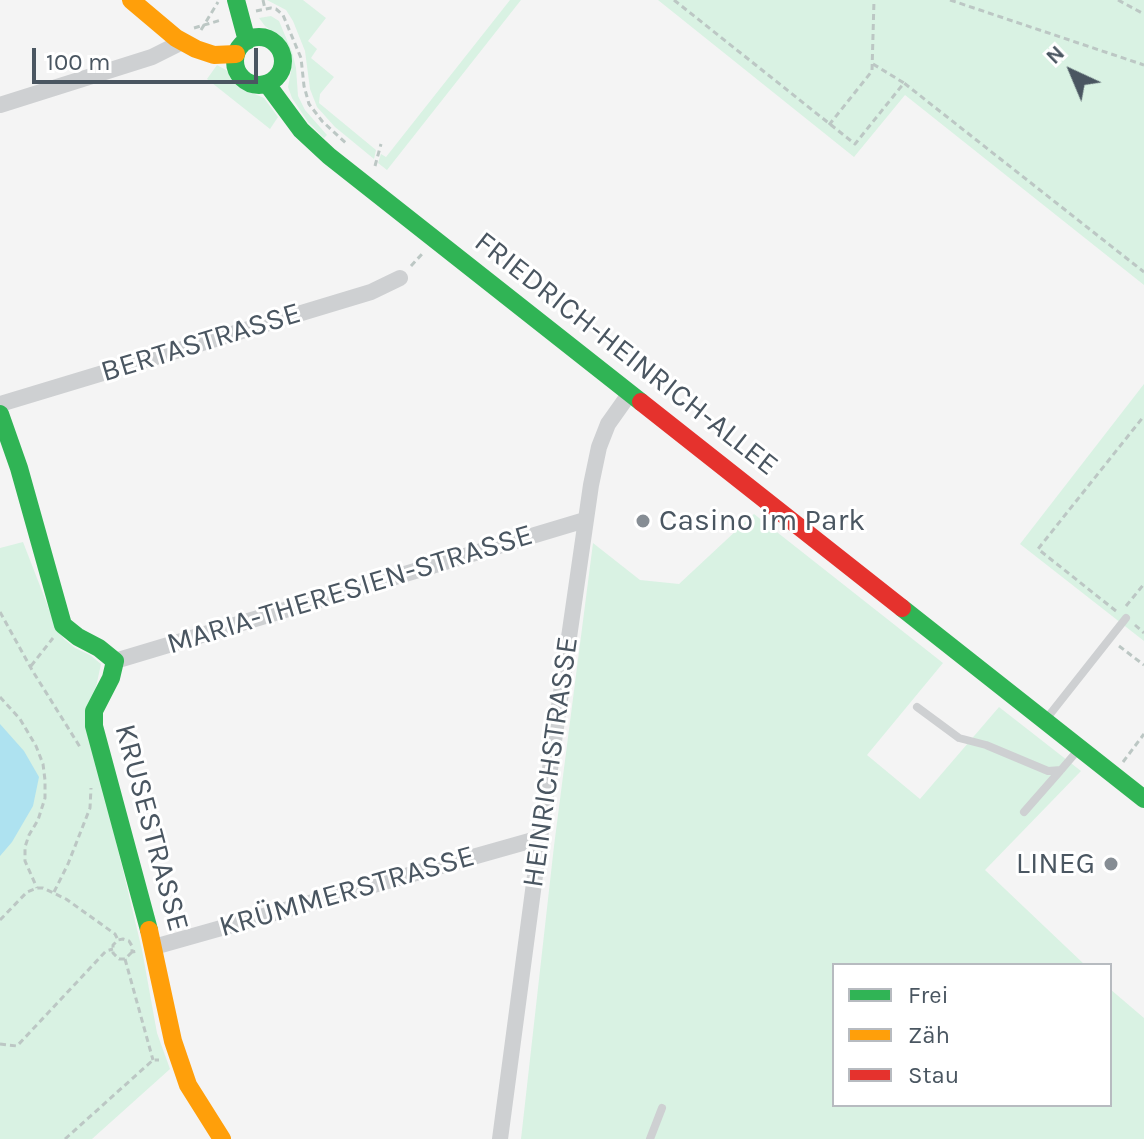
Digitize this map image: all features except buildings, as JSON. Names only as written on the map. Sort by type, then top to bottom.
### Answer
[{"type":"main road","points":[[131,0],[187,36],[196,49],[214,55],[249,44],[271,41],[281,53],[282,68],[273,79],[253,84],[242,78],[236,66],[249,44],[256,23],[249,0]]},
{"type":"main road","points":[[236,0],[249,44]]},
{"type":"main road","name":"FRIEDRICH-HEINRICH-ALLEE","points":[[273,79],[301,130],[329,156],[1144,799]]},
{"type":"main road","points":[[0,414],[19,468],[63,625],[115,661]]},
{"type":"main road","name":"KRUSESTRASSE","points":[[115,661],[111,678],[94,711],[94,726],[154,947],[173,1041],[188,1085],[222,1139]]},
{"type":"street","points":[[0,105],[152,57],[187,36]]},
{"type":"street","name":"BERTASTRASSE","points":[[0,404],[371,292],[400,278]]},
{"type":"street","name":"HEINRICHSTRASSE","points":[[500,1139],[585,520],[599,447],[608,424],[630,393]]},
{"type":"street","name":"MARIA-THERESIEN-STRASSE","points":[[115,661],[585,520]]},
{"type":"street","name":"KRÜMMERSTRASSE","points":[[154,947],[540,838]]},
{"type":"lane","points":[[1045,721],[1126,618]]},
{"type":"lane","points":[[917,707],[959,738],[986,745],[1048,771],[1061,770]]},
{"type":"lane","points":[[1024,812],[1079,748]]},
{"type":"lane","points":[[650,1139],[662,1108]]},
{"type":"path","points":[[187,36],[207,23],[219,0]]},
{"type":"path","points":[[263,0],[265,9],[276,9],[286,18],[301,58],[309,104],[348,145]]},
{"type":"path","points":[[674,0],[855,144],[904,83]]},
{"type":"path","points":[[829,125],[872,71],[874,0]]},
{"type":"path","points":[[950,0],[1144,65]]},
{"type":"path","points":[[1118,0],[1144,14]]},
{"type":"path","points":[[872,64],[904,83],[1144,272]]},
{"type":"path","points":[[375,166],[381,144]]},
{"type":"path","points":[[1144,416],[1038,549],[1120,614],[1144,584]]},
{"type":"path","points":[[0,612],[83,753]]},
{"type":"path","points":[[1126,618],[1144,633]]},
{"type":"path","points":[[31,666],[63,625]]},
{"type":"path","points":[[1110,638],[1144,665]]},
{"type":"path","points":[[0,697],[20,719],[43,764],[45,798],[25,847],[25,861],[37,888]]},
{"type":"path","points":[[1113,774],[1144,734]]},
{"type":"path","points":[[54,892],[90,808],[91,778]]},
{"type":"path","points":[[0,920],[27,892],[37,888],[54,892],[115,934],[118,940]]},
{"type":"path","points":[[132,952],[129,941],[118,940],[113,945],[113,953],[119,959],[125,959],[132,952],[154,947]]},
{"type":"path","points":[[0,1044],[17,1046],[106,951],[113,949]]},
{"type":"path","points":[[125,959],[153,1060]]},
{"type":"path","points":[[65,1139],[153,1060],[179,1057]]},
{"type":"green space","points":[[267,0],[303,0],[326,18],[308,41],[317,49],[311,58],[334,77],[320,94],[319,103],[376,150],[374,159],[335,127],[317,107],[310,89],[305,51],[293,21],[286,10]]},
{"type":"green space","points":[[510,0],[521,0],[387,170],[378,163],[381,154],[386,157]]},
{"type":"green space","points":[[658,0],[1144,0],[1144,285],[905,95],[854,157]]},
{"type":"green space","points":[[271,16],[279,21],[292,52],[298,96],[305,110],[327,135],[324,138],[308,122],[292,98],[288,87],[292,66],[290,51],[284,40],[259,18]]},
{"type":"green space","points":[[217,65],[226,70],[243,89],[264,98],[278,117],[270,129],[207,79]]},
{"type":"green space","points":[[1144,384],[1144,641],[1020,544]]},
{"type":"green space","points":[[754,514],[943,663],[867,755],[920,799],[999,707],[1081,771],[985,870],[1083,963],[832,963],[832,1107],[1112,1107],[1112,991],[1144,1018],[1144,1139],[521,1139],[593,543],[640,580],[679,584]]},
{"type":"green space","points":[[23,542],[54,622],[64,639],[101,664],[88,724],[142,950],[157,1033],[170,1069],[92,1139],[0,1139],[0,548]]},
{"type":"water","points":[[0,724],[24,751],[39,777],[33,806],[0,856]]},
{"type":"traffic: fast","points":[[236,0],[247,41]]},
{"type":"traffic: fast","points":[[259,37],[276,44],[283,61],[276,78],[259,85],[242,78],[235,61],[242,44],[259,37]]},
{"type":"traffic: fast","points":[[267,84],[301,130],[329,156],[641,402]]},
{"type":"traffic: fast","points":[[0,414],[19,468],[63,625],[115,661],[111,678],[94,711],[94,726],[149,930]]},
{"type":"traffic: fast","points":[[902,608],[1144,799]]},
{"type":"traffic: slow","points":[[131,0],[176,38],[196,49],[214,55],[236,54]]},
{"type":"traffic: slow","points":[[149,930],[173,1041],[188,1085],[222,1139]]},
{"type":"traffic: jam","points":[[641,402],[902,608]]},
{"type":"place","name":"Casino im Park","points":[[643,521]]},
{"type":"place","name":"LINEG","points":[[1111,864]]}]
